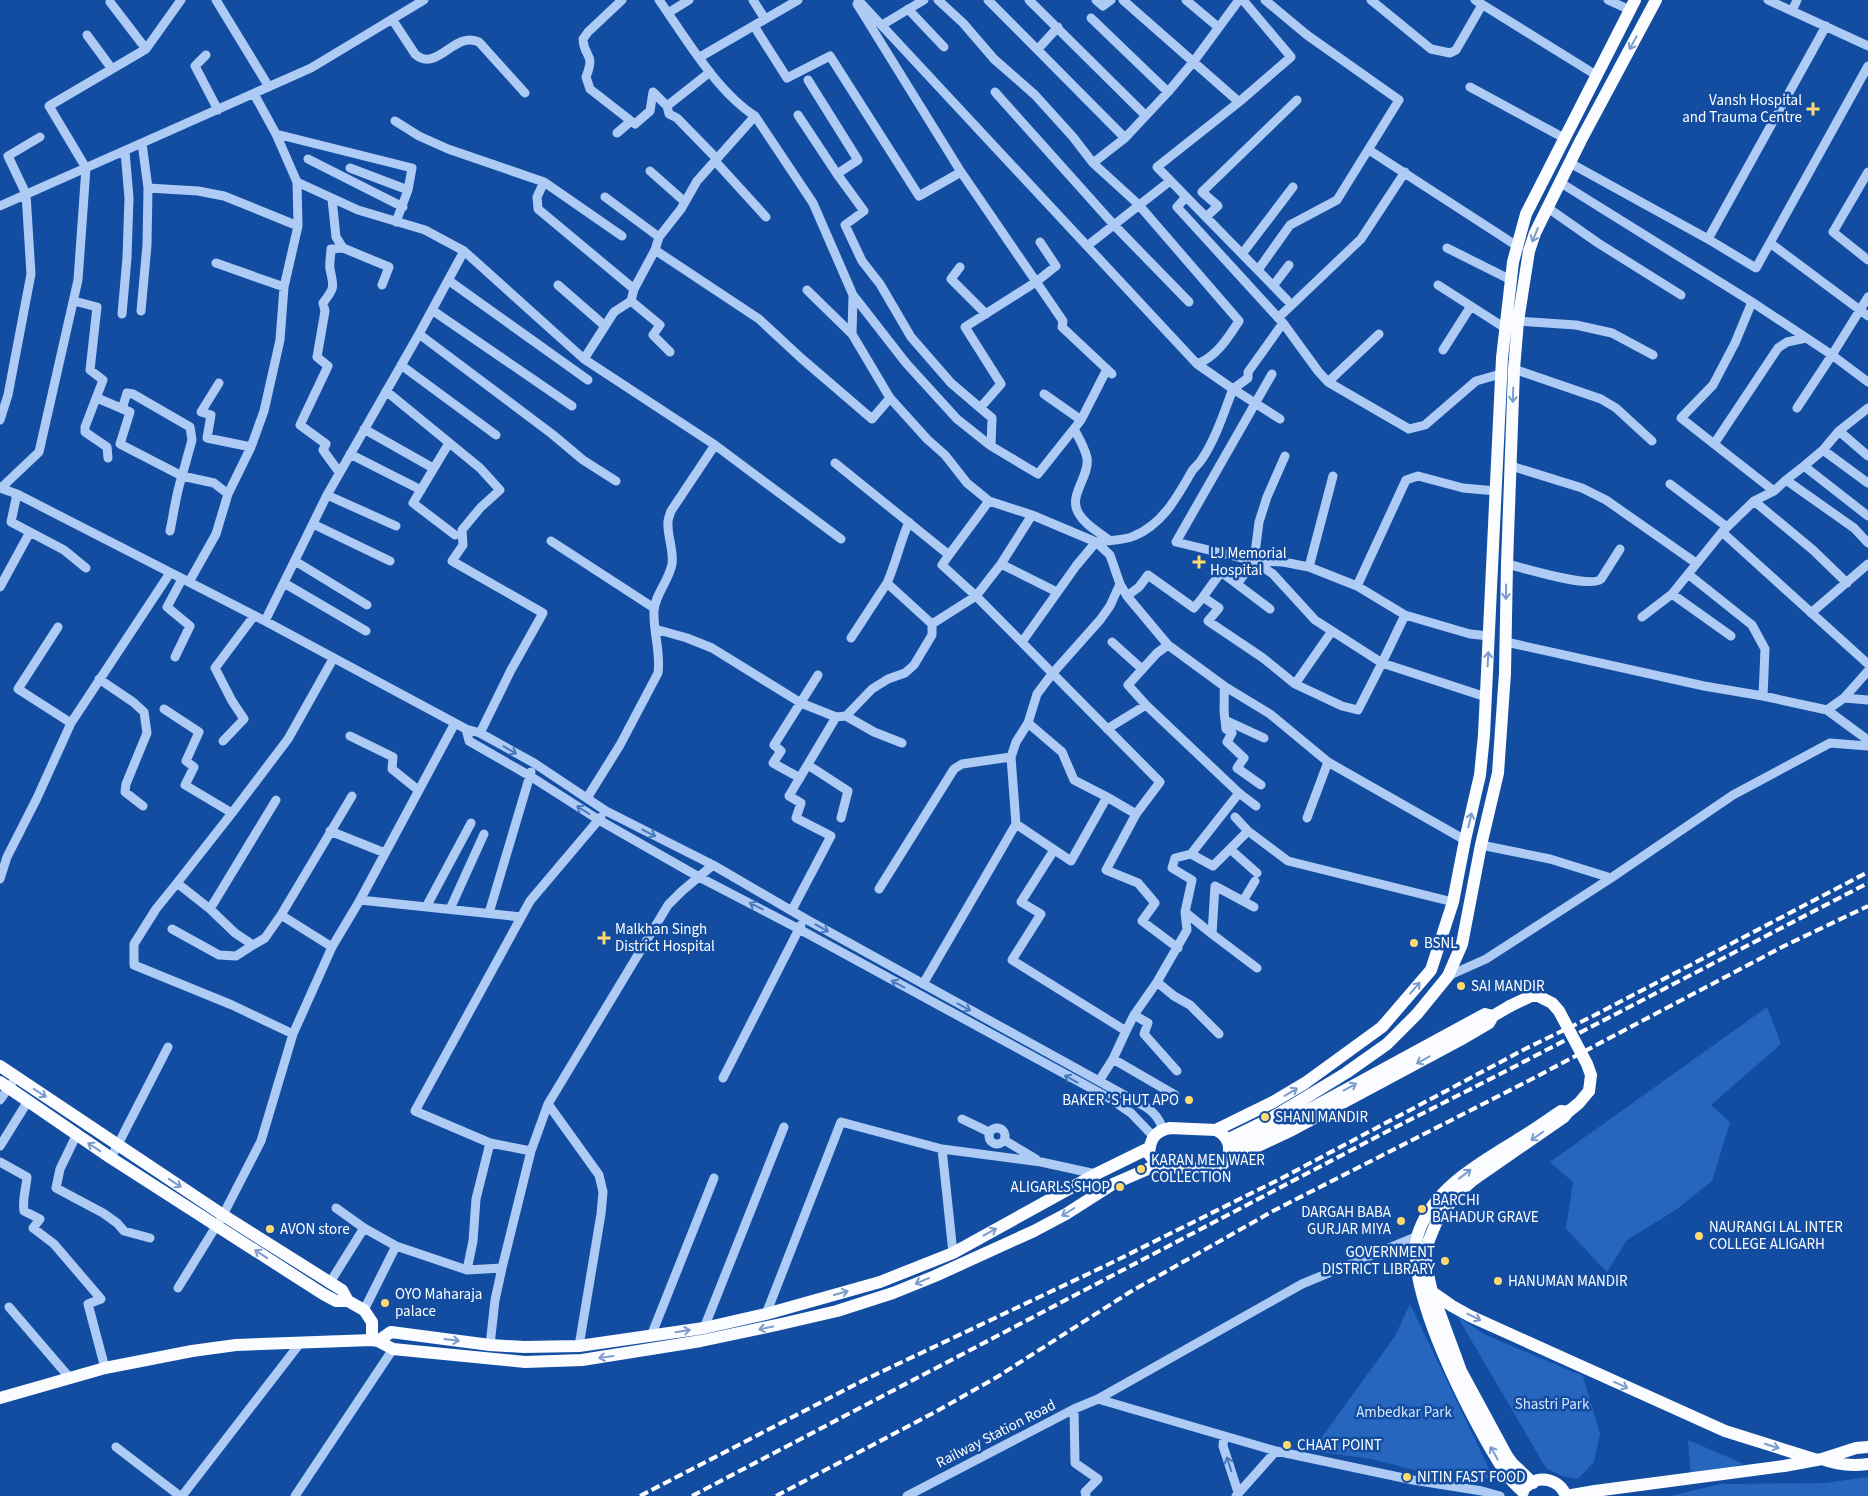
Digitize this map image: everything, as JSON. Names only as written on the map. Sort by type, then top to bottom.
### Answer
[{"type":"main road","points":[[1155,1138],[1149,1154],[1158,1165],[1169,1168],[1216,1169],[1227,1150],[1268,1120],[1346,1073],[1387,1044],[1417,1014],[1448,976],[1462,944],[1481,845],[1498,773],[1505,682],[1514,370],[1518,321],[1529,251],[1535,233],[1570,163],[1656,0]]},
{"type":"main road","points":[[375,1341],[391,1332],[490,1345],[524,1347],[579,1346],[704,1328],[766,1314],[897,1277],[953,1253],[1096,1174],[1155,1138],[1216,1130],[1273,1102],[1305,1083],[1382,1027],[1431,970],[1452,902],[1480,775],[1486,697],[1505,328],[1513,262],[1526,214],[1632,5]]},
{"type":"main road","points":[[1227,1150],[1290,1120],[1485,1014],[1493,1016],[1531,996],[1538,996],[1552,1003],[1559,1011],[1587,1064],[1591,1075],[1589,1091],[1564,1117],[1473,1180],[1456,1195],[1436,1223],[1429,1240],[1427,1263],[1432,1292],[1462,1371],[1507,1456],[1533,1483]]},
{"type":"main road","points":[[0,1066],[119,1145],[220,1220]]},
{"type":"main road","points":[[4,1085],[76,1136],[220,1220],[293,1267],[336,1301],[348,1301],[364,1310],[372,1322],[375,1341]]},
{"type":"main road","points":[[1568,1112],[1561,1111],[1468,1171],[1455,1182],[1437,1201],[1426,1218],[1415,1247],[1420,1292],[1450,1370],[1504,1471],[1522,1494],[1528,1484],[1540,1479],[1553,1481],[1564,1489],[1566,1496],[1784,1466],[1856,1448],[1868,1447]]},
{"type":"main road","points":[[1216,1130],[1222,1133],[1227,1150]]},
{"type":"main road","points":[[0,1398],[105,1368],[210,1348],[236,1345],[375,1341],[394,1349],[525,1362],[582,1360],[701,1341],[814,1316],[893,1294],[989,1253],[1066,1214],[1112,1184],[1158,1165]]},
{"type":"main road","points":[[293,1267],[342,1290],[348,1301]]},
{"type":"main road","points":[[1432,1292],[1470,1316],[1725,1430],[1833,1463],[1853,1466],[1868,1464]]},
{"type":"main road","points":[[810,1302],[814,1316]]},
{"type":"street","points":[[181,0],[146,49],[49,106],[86,168],[78,280],[39,452],[1,488],[18,494],[264,621],[466,729],[480,733],[534,763],[606,811],[713,865],[804,918],[1099,1081],[1153,1112],[1160,1120],[1155,1138]]},
{"type":"street","points":[[216,0],[269,87]]},
{"type":"street","points":[[0,206],[311,68],[424,0]]},
{"type":"street","points":[[622,0],[583,39],[584,47],[588,51],[592,63],[586,77],[590,89],[636,124],[650,111],[653,92],[667,106],[669,114],[677,118],[766,218]]},
{"type":"street","points":[[659,0],[710,72],[741,108],[755,116],[813,203],[853,295],[906,363],[956,419],[991,446],[1038,474],[1081,420],[1109,371],[1062,327],[1063,321],[961,172],[854,0]]},
{"type":"street","points":[[668,12],[689,0]]},
{"type":"street","points":[[753,0],[765,19]]},
{"type":"street","points":[[700,57],[798,0]]},
{"type":"street","points":[[858,0],[1197,364],[1280,419]]},
{"type":"street","points":[[882,25],[924,0]]},
{"type":"street","points":[[938,0],[963,23],[994,59],[1035,95],[1073,137],[1093,163],[1138,204],[1239,321],[1220,347],[1206,360],[1197,364]]},
{"type":"street","points":[[988,0],[1125,138]]},
{"type":"street","points":[[1029,0],[1145,115]]},
{"type":"street","points":[[1096,0],[1103,6],[1110,0]]},
{"type":"street","points":[[1123,0],[1239,102]]},
{"type":"street","points":[[1186,0],[1218,27]]},
{"type":"street","points":[[1093,163],[1125,138],[1168,92],[1241,0],[1291,57],[1239,102],[1156,167],[1287,300]]},
{"type":"street","points":[[1258,270],[1290,225],[1337,200],[1399,100],[1307,34],[1265,0]]},
{"type":"street","points":[[1371,0],[1431,49],[1450,53],[1456,50],[1479,3],[1596,75]]},
{"type":"street","points":[[1608,0],[1632,5]]},
{"type":"street","points":[[1768,0],[1868,46]]},
{"type":"street","points":[[1792,11],[1797,0]]},
{"type":"street","points":[[110,2],[146,49]]},
{"type":"street","points":[[908,9],[944,47]]},
{"type":"street","points":[[1091,18],[1168,92]]},
{"type":"street","points":[[392,19],[420,59],[425,60],[439,55],[458,42],[467,39],[478,42],[525,94]]},
{"type":"street","points":[[754,26],[787,78],[830,56],[920,196],[961,172]]},
{"type":"street","points":[[1708,239],[1826,26]]},
{"type":"street","points":[[1038,49],[1058,27]]},
{"type":"street","points":[[87,35],[112,69]]},
{"type":"street","points":[[206,54],[194,66],[218,110]]},
{"type":"street","points":[[1570,163],[1708,239],[1756,268],[1868,66]]},
{"type":"street","points":[[667,106],[710,72]]},
{"type":"street","points":[[808,80],[858,160],[837,174]]},
{"type":"street","points":[[1470,87],[1564,138]]},
{"type":"street","points":[[995,92],[1114,225],[1189,302]]},
{"type":"street","points":[[175,657],[190,626],[166,607],[186,581],[216,534],[228,494],[251,447],[264,411],[280,340],[284,287],[298,226],[298,182],[276,134],[254,94]]},
{"type":"street","points":[[1206,217],[1218,206],[1202,192],[1297,100]]},
{"type":"street","points":[[798,115],[864,211],[845,225],[862,261],[880,284],[912,337],[951,383],[992,418],[991,446]]},
{"type":"street","points":[[584,359],[614,312],[631,301],[634,289],[655,250],[659,237],[697,182],[755,116]]},
{"type":"street","points":[[395,121],[419,136],[448,149],[544,182],[622,236]]},
{"type":"street","points":[[617,133],[631,121]]},
{"type":"street","points":[[276,134],[412,168],[408,190],[396,222]]},
{"type":"street","points":[[0,420],[14,367],[31,274],[26,194],[8,156],[40,137]]},
{"type":"street","points":[[141,311],[147,245],[148,188],[142,143]]},
{"type":"street","points":[[1369,150],[1517,246]]},
{"type":"street","points":[[122,314],[127,258],[129,198],[125,151]]},
{"type":"street","points":[[308,160],[402,207]]},
{"type":"street","points":[[350,168],[408,190]]},
{"type":"street","points":[[650,171],[685,202]]},
{"type":"street","points":[[1022,642],[1076,566],[1096,542],[1132,537],[1153,526],[1170,506],[1180,493],[1193,469],[1202,459],[1218,429],[1233,389],[1248,378],[1248,372],[1280,321],[1361,239],[1405,172]]},
{"type":"street","points":[[1868,172],[1833,232],[1868,260]]},
{"type":"street","points":[[1087,246],[1138,204],[1170,181]]},
{"type":"street","points":[[298,182],[358,210],[425,230],[464,251],[584,359],[715,444],[841,539]]},
{"type":"street","points":[[544,182],[537,197],[538,210],[634,289]]},
{"type":"street","points":[[1561,183],[1752,302],[1832,355],[1868,382]]},
{"type":"street","points":[[1242,254],[1293,186]]},
{"type":"street","points":[[148,188],[198,191],[224,196],[298,226]]},
{"type":"street","points":[[605,197],[659,237]]},
{"type":"street","points":[[1186,197],[1177,208],[1280,321],[1328,382],[1409,429],[1425,425],[1476,381],[1497,375],[1502,376]]},
{"type":"street","points":[[332,199],[336,237],[343,248]]},
{"type":"street","points":[[1548,208],[1598,243],[1682,295]]},
{"type":"street","points":[[980,408],[1001,384],[965,328],[1036,282],[1056,266],[1040,242]]},
{"type":"street","points":[[1770,242],[1868,316]]},
{"type":"street","points":[[339,472],[323,450],[326,444],[300,425],[328,366],[317,357],[325,311],[323,303],[332,291],[334,281],[330,267],[332,249],[343,248],[389,267],[382,285]]},
{"type":"street","points":[[1446,248],[1511,280]]},
{"type":"street","points":[[655,250],[759,319],[872,419],[890,398]]},
{"type":"street","points":[[264,621],[339,472],[419,334],[464,251]]},
{"type":"street","points":[[216,263],[284,287]]},
{"type":"street","points":[[960,266],[951,279],[986,314]]},
{"type":"street","points":[[1273,286],[1289,266]]},
{"type":"street","points":[[448,280],[588,380]]},
{"type":"street","points":[[1438,284],[1505,328]]},
{"type":"street","points":[[558,285],[605,326]]},
{"type":"street","points":[[807,290],[852,334],[890,398],[927,439],[945,455],[963,478],[989,501],[1032,515],[1096,542],[1110,555],[1120,584],[1127,596],[1168,645],[1224,686],[1270,714],[1328,762],[1465,840]]},
{"type":"street","points":[[852,334],[853,295]]},
{"type":"street","points":[[1797,408],[1868,297]]},
{"type":"street","points":[[74,301],[98,306],[90,370],[103,380],[85,427],[85,432],[107,447],[108,458]]},
{"type":"street","points":[[631,301],[660,325],[653,336],[670,352]]},
{"type":"street","points":[[1752,302],[1713,385],[1681,418],[1774,491]]},
{"type":"street","points":[[1443,350],[1472,306]]},
{"type":"street","points":[[432,310],[572,406]]},
{"type":"street","points":[[1518,321],[1576,325],[1612,333],[1652,355]]},
{"type":"street","points":[[419,334],[552,434],[583,460],[616,481]]},
{"type":"street","points":[[1328,382],[1379,334]]},
{"type":"street","points":[[1714,444],[1778,348],[1787,342],[1806,338]]},
{"type":"street","points":[[401,365],[496,435]]},
{"type":"street","points":[[1514,370],[1601,400],[1616,408],[1652,441]]},
{"type":"street","points":[[1272,374],[1176,542],[1254,561],[1283,562],[1308,567],[1357,586],[1405,615],[1470,634],[1489,636]]},
{"type":"street","points":[[219,384],[201,412],[212,415],[208,438],[251,447]]},
{"type":"street","points":[[386,392],[480,468],[500,490],[480,506],[462,530],[463,545],[452,561],[543,613],[511,670],[480,733]]},
{"type":"street","points":[[122,409],[127,393],[133,394],[190,427],[192,440],[176,494],[177,499],[170,531]]},
{"type":"street","points":[[1044,394],[1081,420]]},
{"type":"street","points":[[96,398],[130,412],[120,444],[182,476],[214,483],[228,494]]},
{"type":"street","points":[[1642,617],[1672,594],[1725,530],[1754,501],[1774,491],[1824,450],[1839,431],[1868,408]]},
{"type":"street","points":[[364,429],[433,468]]},
{"type":"street","points":[[1074,429],[1084,448],[1087,459],[1087,471],[1077,492],[1075,504],[1078,514],[1109,540]]},
{"type":"street","points":[[1839,431],[1868,456]]},
{"type":"street","points":[[449,443],[413,503],[455,535]]},
{"type":"street","points":[[587,798],[620,745],[658,673],[660,660],[654,608],[670,573],[672,564],[668,523],[671,511],[715,444]]},
{"type":"street","points":[[1824,450],[1868,483]]},
{"type":"street","points":[[350,454],[421,490]]},
{"type":"street","points":[[1237,584],[1254,561],[1259,522],[1285,456]]},
{"type":"street","points":[[835,463],[949,555]]},
{"type":"street","points":[[1512,466],[1582,488],[1606,500],[1696,563]]},
{"type":"street","points":[[1804,466],[1868,516]]},
{"type":"street","points":[[1308,567],[1334,476]]},
{"type":"street","points":[[1357,586],[1406,480],[1418,476],[1463,488],[1496,491]]},
{"type":"street","points":[[1786,480],[1854,528],[1868,542]]},
{"type":"street","points":[[1670,484],[1725,530],[1811,613],[1868,664]]},
{"type":"street","points":[[18,494],[11,522],[64,550],[86,568]]},
{"type":"street","points":[[327,495],[396,526]]},
{"type":"street","points":[[989,501],[942,565],[976,596],[1160,782],[1136,814],[1106,870],[1138,883],[1155,902],[1142,921],[1178,948]]},
{"type":"street","points":[[1754,501],[1813,550],[1847,583]]},
{"type":"street","points":[[932,624],[976,596],[1001,564],[1032,515]]},
{"type":"street","points":[[850,638],[887,583],[909,522]]},
{"type":"street","points":[[313,524],[390,561]]},
{"type":"street","points":[[0,587],[30,532]]},
{"type":"street","points":[[551,541],[654,608]]},
{"type":"street","points":[[1507,564],[1574,582],[1592,583],[1598,582],[1601,579],[1620,548]]},
{"type":"street","points":[[295,561],[367,605]]},
{"type":"street","points":[[1254,561],[1273,574],[1315,620],[1382,663],[1486,697]]},
{"type":"street","points":[[1001,564],[1057,592]]},
{"type":"street","points":[[1811,613],[1868,564]]},
{"type":"street","points":[[1127,596],[1148,575],[1194,608],[1221,572],[1270,609]]},
{"type":"street","points":[[0,879],[7,857],[37,798],[71,722],[170,573]]},
{"type":"street","points":[[1688,574],[1752,626],[1765,649],[1763,696]]},
{"type":"street","points":[[284,583],[366,631]]},
{"type":"street","points":[[846,716],[872,689],[888,679],[905,673],[914,665],[932,635],[932,624],[887,583]]},
{"type":"street","points":[[923,984],[1016,824],[1011,757],[1016,742],[1028,722],[1037,694],[1052,674],[1100,620],[1110,606],[1120,584]]},
{"type":"street","points":[[1672,594],[1731,636]]},
{"type":"street","points":[[1203,597],[1219,608],[1208,621],[1263,658],[1295,684],[1342,706],[1358,710],[1405,615]]},
{"type":"street","points":[[223,741],[244,719],[232,701],[215,668],[254,616]]},
{"type":"street","points":[[58,627],[18,689],[71,722]]},
{"type":"street","points":[[655,629],[688,638],[712,648],[801,703],[836,717],[846,716],[874,732],[902,743]]},
{"type":"street","points":[[1295,684],[1332,631]]},
{"type":"street","points":[[1112,642],[1142,669]]},
{"type":"street","points":[[1506,642],[1704,686],[1827,710],[1868,740]]},
{"type":"street","points":[[1168,645],[1157,653],[1128,685],[1146,706],[1239,793],[1256,806]]},
{"type":"street","points":[[293,1034],[232,1004],[134,965],[134,944],[156,909],[288,739],[333,659]]},
{"type":"street","points":[[1827,710],[1844,698],[1868,671]]},
{"type":"street","points":[[800,778],[773,763],[781,751],[774,745],[818,675]]},
{"type":"street","points":[[100,679],[144,712],[147,734],[126,784],[125,792],[143,806]]},
{"type":"street","points":[[1224,686],[1224,720],[1226,729],[1232,733],[1227,742],[1244,758],[1237,768],[1261,785]]},
{"type":"street","points":[[1844,698],[1868,700]]},
{"type":"street","points":[[1107,729],[1146,706]]},
{"type":"street","points":[[164,709],[199,732],[186,761],[194,767],[185,785],[232,813]]},
{"type":"street","points":[[792,910],[831,836],[796,818],[801,803],[789,796],[836,717]]},
{"type":"street","points":[[1224,720],[1264,738]]},
{"type":"street","points":[[1028,722],[1062,752],[1074,780],[1136,814]]},
{"type":"street","points":[[178,1288],[220,1220],[261,1141],[293,1034],[332,947],[360,900],[455,723]]},
{"type":"street","points":[[466,729],[469,741],[530,776],[599,820],[699,877],[799,929],[1109,1098],[1131,1113],[1155,1138]]},
{"type":"street","points":[[350,736],[393,757],[392,769],[418,790]]},
{"type":"street","points":[[1448,976],[1486,959],[1733,796],[1830,743],[1868,746]]},
{"type":"street","points":[[879,889],[954,769],[962,764],[1011,757]]},
{"type":"street","points":[[1307,818],[1328,762]]},
{"type":"street","points":[[489,913],[534,763]]},
{"type":"street","points":[[808,764],[848,791],[841,818]]},
{"type":"street","points":[[1099,1081],[1113,1059],[1134,1015],[1157,982],[1187,930],[1185,912],[1192,880],[1172,868],[1174,858],[1191,854],[1239,793]]},
{"type":"street","points":[[172,929],[219,955],[236,956],[265,938],[281,915],[352,796]]},
{"type":"street","points":[[1016,824],[1071,861],[1107,797]]},
{"type":"street","points":[[210,909],[276,800]]},
{"type":"street","points":[[531,1151],[490,1143],[415,1111],[530,901],[606,811]]},
{"type":"street","points":[[1234,817],[1248,831],[1288,861],[1452,902]]},
{"type":"street","points":[[426,907],[471,823]]},
{"type":"street","points":[[330,831],[385,853]]},
{"type":"street","points":[[1191,854],[1213,866],[1248,831]]},
{"type":"street","points":[[450,909],[484,834]]},
{"type":"street","points":[[1481,845],[1550,860],[1611,878]]},
{"type":"street","points":[[1230,849],[1256,877],[1243,901]]},
{"type":"street","points":[[1054,850],[1022,902],[1041,914],[1012,960],[1126,1031]]},
{"type":"street","points":[[490,1345],[495,1300],[502,1268],[531,1151],[548,1104],[668,905],[713,865]]},
{"type":"street","points":[[177,883],[210,909],[235,933],[253,945]]},
{"type":"street","points":[[1212,934],[1215,886],[1254,907]]},
{"type":"street","points":[[360,900],[521,917]]},
{"type":"street","points":[[1185,912],[1257,968]]},
{"type":"street","points":[[281,915],[332,947]]},
{"type":"street","points":[[723,1078],[804,918]]},
{"type":"street","points":[[1157,982],[1174,996],[1190,1005],[1219,1034]]},
{"type":"street","points":[[1134,1015],[1148,1023],[1144,1034],[1177,1071]]},
{"type":"street","points":[[111,1158],[168,1047]]},
{"type":"street","points":[[1113,1059],[1175,1095]]},
{"type":"street","points":[[0,1100],[4,1085],[16,1077]]},
{"type":"street","points":[[0,1146],[28,1101]]},
{"type":"street","points":[[548,1104],[599,1174],[603,1192],[579,1346]]},
{"type":"street","points":[[962,1119],[989,1132],[989,1139],[993,1144],[1000,1144],[1004,1140],[1041,1162]]},
{"type":"street","points":[[766,1314],[841,1122],[942,1149],[1041,1162],[1096,1174]]},
{"type":"street","points":[[704,1328],[784,1127]]},
{"type":"street","points":[[76,1136],[60,1169],[56,1188],[103,1213],[117,1223],[124,1232],[150,1238]]},
{"type":"street","points":[[467,1270],[473,1241],[476,1199],[490,1143]]},
{"type":"street","points":[[942,1149],[953,1253]]},
{"type":"street","points":[[0,1162],[27,1177],[22,1200],[24,1211],[40,1219],[33,1228],[54,1244],[101,1298],[88,1304],[105,1368]]},
{"type":"street","points":[[651,1336],[714,1178]]},
{"type":"street","points":[[336,1208],[364,1228],[396,1246],[467,1270],[502,1268]]},
{"type":"street","points":[[329,1284],[364,1228]]},
{"type":"street","name":"Railway Station Road","points":[[907,1496],[1074,1409],[1098,1399],[1302,1284],[1418,1236]]},
{"type":"street","points":[[364,1310],[396,1246]]},
{"type":"street","points":[[9,1307],[69,1377]]},
{"type":"street","points":[[116,1447],[181,1496],[301,1342]]},
{"type":"street","points":[[295,1496],[394,1349]]},
{"type":"street","points":[[1098,1399],[1276,1451],[1500,1496]]},
{"type":"street","points":[[1074,1409],[1075,1463],[1098,1479],[1085,1492],[1086,1496]]},
{"type":"street","points":[[1224,1436],[1223,1446],[1237,1494]]},
{"type":"street","points":[[1237,1494],[1276,1451]]},
{"type":"green space","points":[[1767,1007],[1781,1044],[1711,1105],[1730,1122],[1712,1181],[1677,1209],[1627,1240],[1607,1272],[1566,1229],[1573,1182],[1550,1162]]},
{"type":"green space","name":"Ambedkar Park","points":[[1410,1304],[1494,1479],[1421,1472],[1372,1459],[1312,1451],[1395,1336]]},
{"type":"green space","name":"Shastri Park","points":[[1457,1316],[1486,1335],[1583,1376],[1600,1434],[1594,1462],[1578,1479],[1562,1476],[1546,1468]]},
{"type":"green space","points":[[1688,1440],[1744,1464],[1691,1476]]},
{"type":"green space","points":[[1868,1477],[1868,1496],[1671,1496],[1720,1484],[1825,1483]]},
{"type":"railway","points":[[640,1496],[864,1380],[1107,1265],[1282,1178],[1525,1049],[1593,1016],[1868,872]]},
{"type":"railway","points":[[692,1496],[1386,1132],[1868,883]]},
{"type":"railway","points":[[776,1496],[997,1377],[1130,1292],[1273,1211],[1530,1080],[1784,946],[1868,906]]},
{"type":"place","name":"Vansh Hospital and Trauma Centre","points":[[1813,109]]},
{"type":"place","name":"LJ Memorial Hospital","points":[[1199,562]]},
{"type":"place","name":"Malkhan Singh District Hospital","points":[[604,938]]},
{"type":"place","name":"BSNL","points":[[1414,943]]},
{"type":"place","name":"SAI MANDIR","points":[[1461,986]]},
{"type":"place","name":"BAKER 'S HUT APO","points":[[1189,1100]]},
{"type":"place","name":"SHANI MANDIR","points":[[1265,1117]]},
{"type":"place","name":"KARAN MEN WAER COLLECTION","points":[[1141,1169]]},
{"type":"place","name":"ALIGARLS SHOP","points":[[1120,1187]]},
{"type":"place","name":"BARCHI BAHADUR GRAVE","points":[[1422,1209]]},
{"type":"place","name":"DARGAH BABA GURJAR MIYA","points":[[1401,1221]]},
{"type":"place","name":"AVON store","points":[[270,1229]]},
{"type":"place","name":"NAURANGI LAL INTER COLLEGE ALIGARH","points":[[1699,1236]]},
{"type":"place","name":"GOVERNMENT DISTRICT LIBRARY","points":[[1445,1261]]},
{"type":"place","name":"HANUMAN MANDIR","points":[[1498,1281]]},
{"type":"place","name":"OYO Maharaja palace","points":[[385,1303]]},
{"type":"place","name":"CHAAT POINT","points":[[1287,1445]]},
{"type":"place","name":"NITIN FAST FOOD","points":[[1407,1477]]}]
